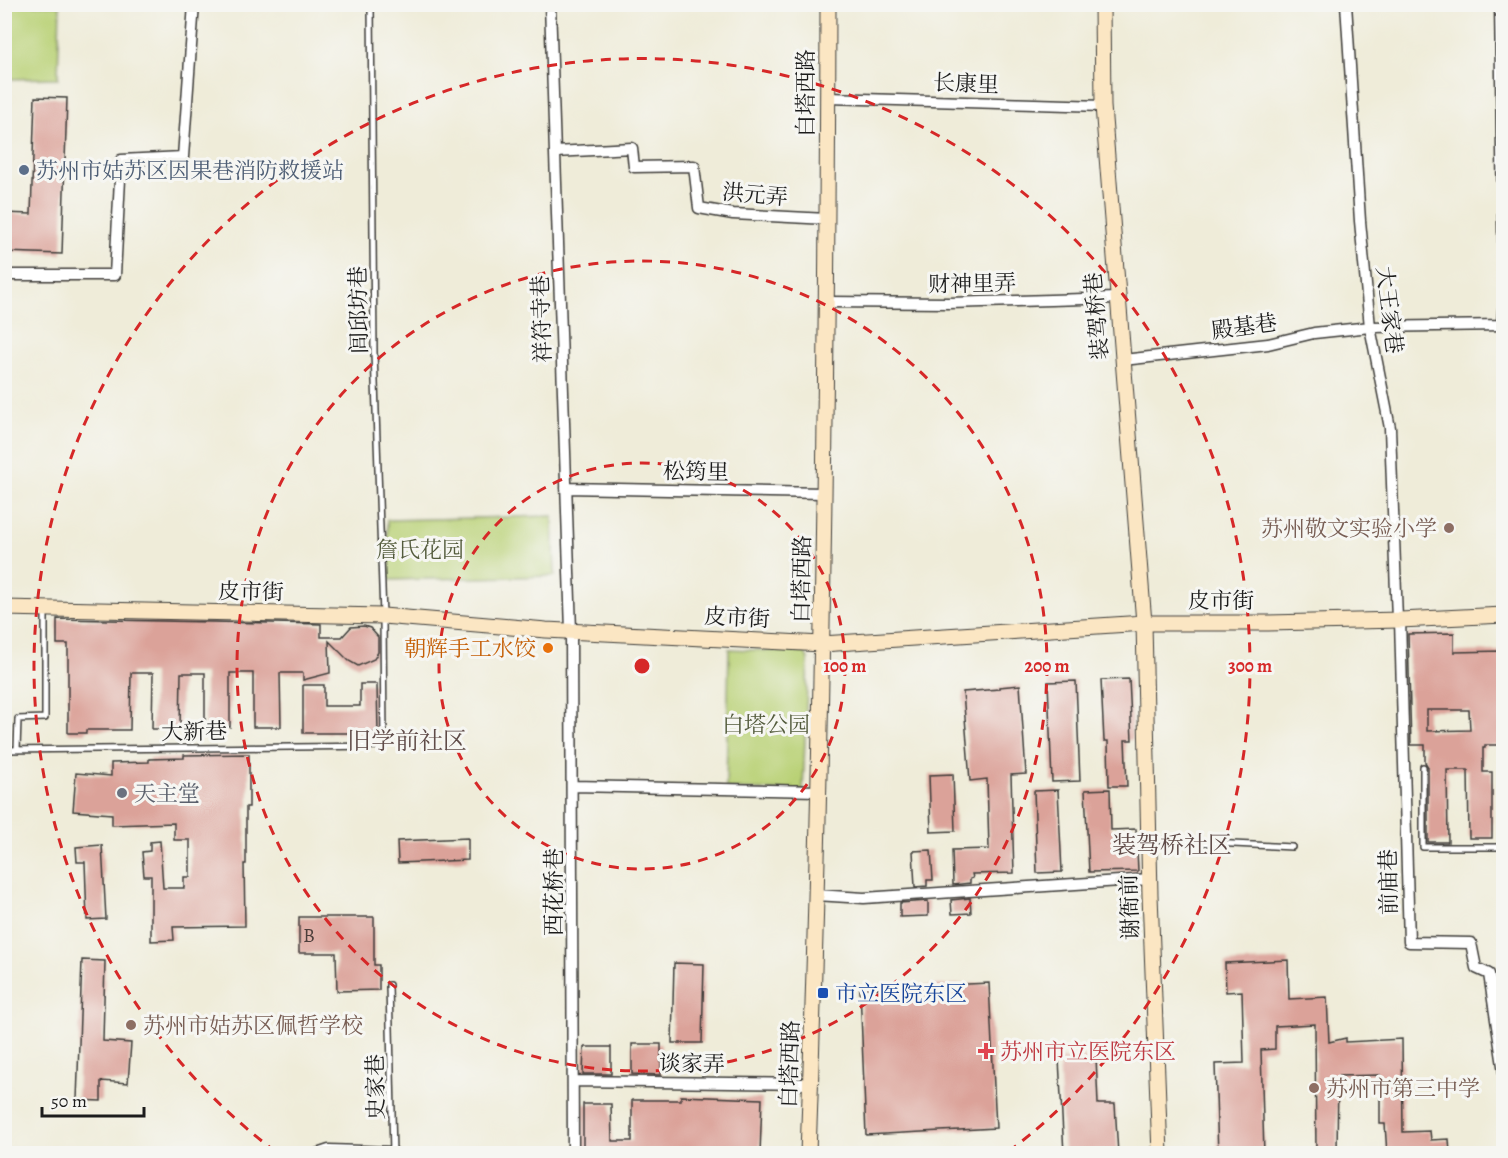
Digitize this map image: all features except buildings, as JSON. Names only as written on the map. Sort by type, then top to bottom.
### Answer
[{"type":"street","points":[[4,274],[115,275],[122,160],[183,157],[194,4]]},
{"type":"street","name":"祥符寺巷","points":[[550,4],[571,631]]},
{"type":"street","name":"白塔西路","points":[[808,1154],[822,644],[828,4]]},
{"type":"street","name":"装驾桥巷","points":[[1102,4],[1103,106],[1144,623]]},
{"type":"street","name":"大王家巷","points":[[1346,4],[1360,221],[1370,327],[1390,428],[1398,620]]},
{"type":"street","points":[[1500,4],[1503,292]]},
{"type":"street","name":"长康里","points":[[828,98],[1103,106]]},
{"type":"street","name":"洪元弄","points":[[555,152],[632,148],[634,167],[694,166],[699,208],[733,214],[827,219]]},
{"type":"street","name":"财神里弄","points":[[827,302],[960,303],[1117,298]]},
{"type":"street","name":"殿基巷","points":[[1123,360],[1268,344],[1314,333],[1370,327],[1502,325],[1503,301]]},
{"type":"street","name":"松筠里","points":[[566,488],[824,493]]},
{"type":"street","name":"皮市街","points":[[4,608],[383,616],[571,631],[822,644],[1144,623],[1268,623],[1503,615]]},
{"type":"street","name":"前庙巷","points":[[1398,620],[1409,942],[1471,943],[1476,968],[1489,974],[1503,1072]]},
{"type":"street","name":"谢衙前","points":[[1144,623],[1160,1154]]},
{"type":"street","name":"西花桥巷","points":[[571,631],[573,1154]]},
{"type":"street","points":[[573,786],[819,791]]},
{"type":"street","points":[[816,895],[864,898],[1150,879]]},
{"type":"street","name":"谈家弄","points":[[573,1081],[810,1084]]},
{"type":"street","points":[[317,1154],[329,1150],[393,1153]]},
{"type":"lane","name":"闾邱坊巷","points":[[371,4],[374,352],[383,616]]},
{"type":"lane","points":[[16,750],[18,719],[45,718],[45,609]]},
{"type":"lane","name":"大新巷","points":[[4,750],[384,746],[383,616]]},
{"type":"lane","points":[[1423,767],[1423,847],[1503,847]]},
{"type":"lane","points":[[1150,840],[1292,847]]},
{"type":"lane","name":"史家巷","points":[[389,985],[393,1153]]},
{"type":"green space","points":[[4,5],[60,5],[58,78],[5,79]]},
{"type":"green space","name":"詹氏花园","points":[[553,516],[555,576],[389,580],[387,520]]},
{"type":"green space","name":"白塔公园","points":[[729,649],[805,652],[808,659],[803,791],[726,789]]},
{"type":"place","name":"苏州市姑苏区因果巷消防救援站","points":[[24,170]]},
{"type":"place","name":"苏州敬文实验小学","points":[[1449,528]]},
{"type":"place","name":"朝辉手工水饺","points":[[548,648]]},
{"type":"place","name":"天主堂","points":[[122,793]]},
{"type":"place","name":"市立医院东区","points":[[823,993]]},
{"type":"place","name":"苏州市姑苏区佩哲学校","points":[[131,1025]]},
{"type":"place","name":"苏州市立医院东区","points":[[986,1051]]},
{"type":"place","name":"苏州市第三中学","points":[[1314,1088]]},
{"type":"district","name":"旧学前社区","points":[[407,741]]},
{"type":"district","name":"装驾桥社区","points":[[1172,845]]}]
